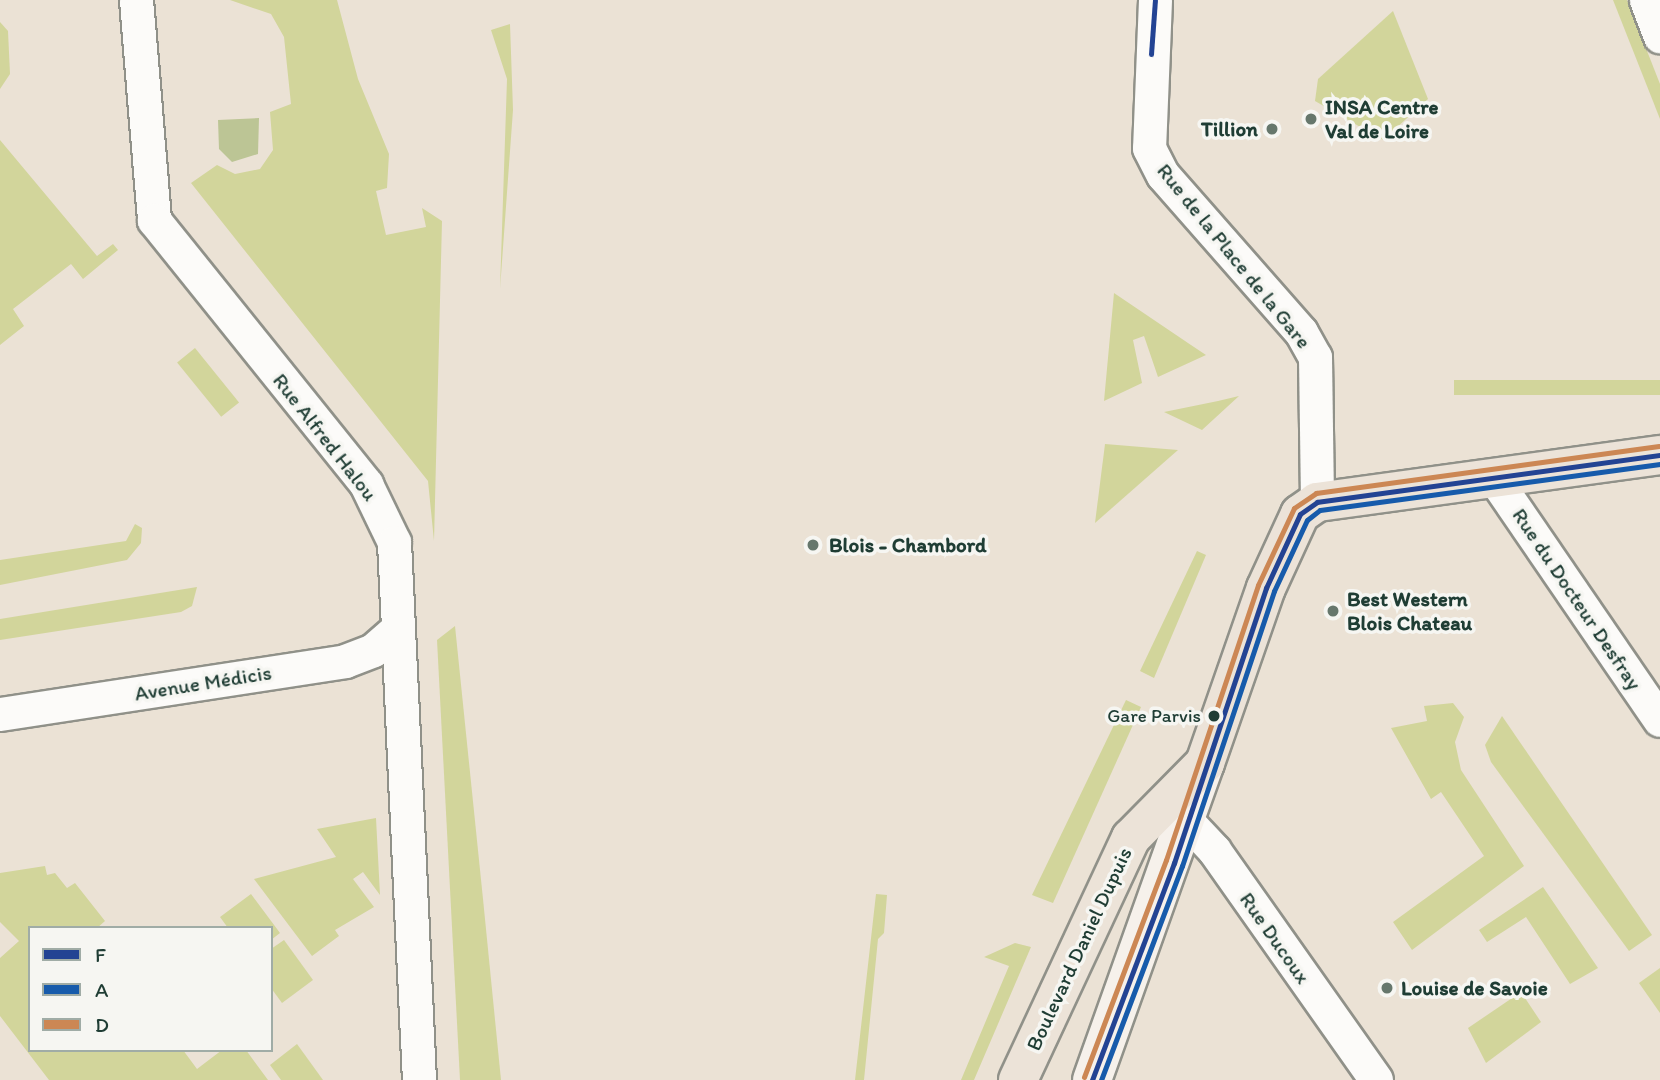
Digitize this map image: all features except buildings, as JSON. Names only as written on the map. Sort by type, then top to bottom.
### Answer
[{"type":"main road","points":[[1317,502],[1660,455]]},
{"type":"main road","name":"Boulevard Daniel Dupuis","points":[[1018,1080],[1075,948],[1130,838],[1177,811],[1205,763],[1290,526],[1317,502]]},
{"type":"main road","points":[[1092,1080],[1177,811]]},
{"type":"street","name":"Rue Alfred Halou","points":[[136,0],[154,220],[366,484],[394,542],[419,1080]]},
{"type":"street","name":"Rue de la Place de la Gare","points":[[1155,0],[1149,148],[1163,175],[1301,332],[1315,357],[1317,502]]},
{"type":"street","points":[[1646,0],[1660,36]]},
{"type":"street","name":"Rue du Docteur Desfray","points":[[1494,478],[1660,720]]},
{"type":"street","name":"Avenue Médicis","points":[[0,714],[345,661],[373,650],[396,630]]},
{"type":"street","name":"Rue Ducoux","points":[[1177,811],[1376,1080]]},
{"type":"green space","points":[[230,0],[337,0],[358,79],[389,154],[387,188],[376,191],[386,235],[426,227],[422,208],[442,221],[434,541],[428,481],[191,183],[217,165],[235,174],[260,169],[273,150],[270,112],[291,104],[284,37],[271,14]]},
{"type":"green space","points":[[1613,0],[1627,0],[1660,84],[1660,119]]},
{"type":"green space","points":[[1393,11],[1428,99],[1383,140],[1315,101],[1318,79]]},
{"type":"green space","points":[[0,22],[8,31],[10,74],[0,89]]},
{"type":"green space","points":[[510,24],[513,110],[500,289],[507,79],[491,30]]},
{"type":"green space","points":[[259,118],[258,154],[232,162],[219,149],[218,120]]},
{"type":"green space","points":[[0,140],[97,256],[113,244],[118,250],[83,279],[71,264],[13,309],[24,326],[0,345]]},
{"type":"green space","points":[[1114,293],[1206,355],[1158,377],[1144,336],[1133,340],[1142,383],[1104,401]]},
{"type":"green space","points":[[195,348],[239,402],[221,417],[177,362]]},
{"type":"green space","points":[[1454,380],[1660,380],[1660,395],[1454,395]]},
{"type":"green space","points":[[1239,396],[1202,430],[1164,412],[1218,401]]},
{"type":"green space","points":[[1105,444],[1178,450],[1095,523]]},
{"type":"green space","points":[[135,524],[142,528],[141,543],[127,560],[0,585],[0,560],[126,541]]},
{"type":"green space","points":[[1197,551],[1206,555],[1154,678],[1140,671]]},
{"type":"green space","points":[[197,587],[192,606],[181,612],[0,640],[0,619]]},
{"type":"green space","points":[[455,626],[501,1080],[460,1080],[437,640]]},
{"type":"green space","points":[[1126,700],[1141,707],[1053,903],[1032,895]]},
{"type":"green space","points":[[1453,703],[1464,717],[1455,742],[1461,770],[1524,866],[1412,950],[1393,922],[1484,856],[1441,792],[1431,799],[1391,728],[1427,721],[1424,706]]},
{"type":"green space","points":[[1502,716],[1652,935],[1629,951],[1491,762],[1485,745]]},
{"type":"green space","points":[[376,818],[380,895],[363,872],[353,879],[374,907],[335,930],[339,936],[312,956],[254,879],[336,857],[317,829]]},
{"type":"green space","points":[[45,866],[47,875],[55,873],[67,888],[75,883],[105,921],[99,926],[28,926],[28,1052],[184,1052],[197,1069],[219,1052],[247,1052],[268,1080],[49,1080],[0,1016],[0,958],[19,941],[0,922],[0,873]]},
{"type":"green space","points":[[1543,887],[1598,968],[1570,984],[1526,917],[1487,942],[1479,930]]},
{"type":"green space","points":[[251,894],[280,933],[273,938],[273,926],[227,926],[220,917]]},
{"type":"green space","points":[[876,894],[887,895],[884,933],[878,939],[864,1080],[855,1080]]},
{"type":"green space","points":[[284,940],[313,980],[282,1003],[273,991],[273,948]]},
{"type":"green space","points":[[1015,943],[1031,947],[974,1080],[961,1080],[1009,966],[984,957]]},
{"type":"green space","points":[[1660,968],[1660,1013],[1639,983]]},
{"type":"green space","points":[[1521,992],[1541,1022],[1486,1063],[1468,1028]]},
{"type":"green space","points":[[297,1044],[323,1080],[281,1080],[270,1065]]},
{"type":"transit line","name":"F","points":[[1151,54],[1155,0]]},
{"type":"transit line","name":"D","points":[[1084,1077],[1166,860],[1258,585],[1294,508],[1316,493],[1659,446]]},
{"type":"transit line","name":"F","points":[[1092,1080],[1174,863],[1266,588],[1300,514],[1317,502],[1660,455]]},
{"type":"transit line","name":"A","points":[[1101,1080],[1182,866],[1274,591],[1307,520],[1320,510],[1660,464]]},
{"type":"place","name":"INSA Centre Val de Loire","points":[[1311,119]]},
{"type":"place","name":"Tillion","points":[[1272,129]]},
{"type":"place","name":"Blois - Chambord","points":[[813,545]]},
{"type":"place","name":"Best Western Blois Chateau","points":[[1333,611]]},
{"type":"place","name":"Gare Parvis","points":[[1214,716]]},
{"type":"place","name":"Louise de Savoie","points":[[1387,988]]}]
